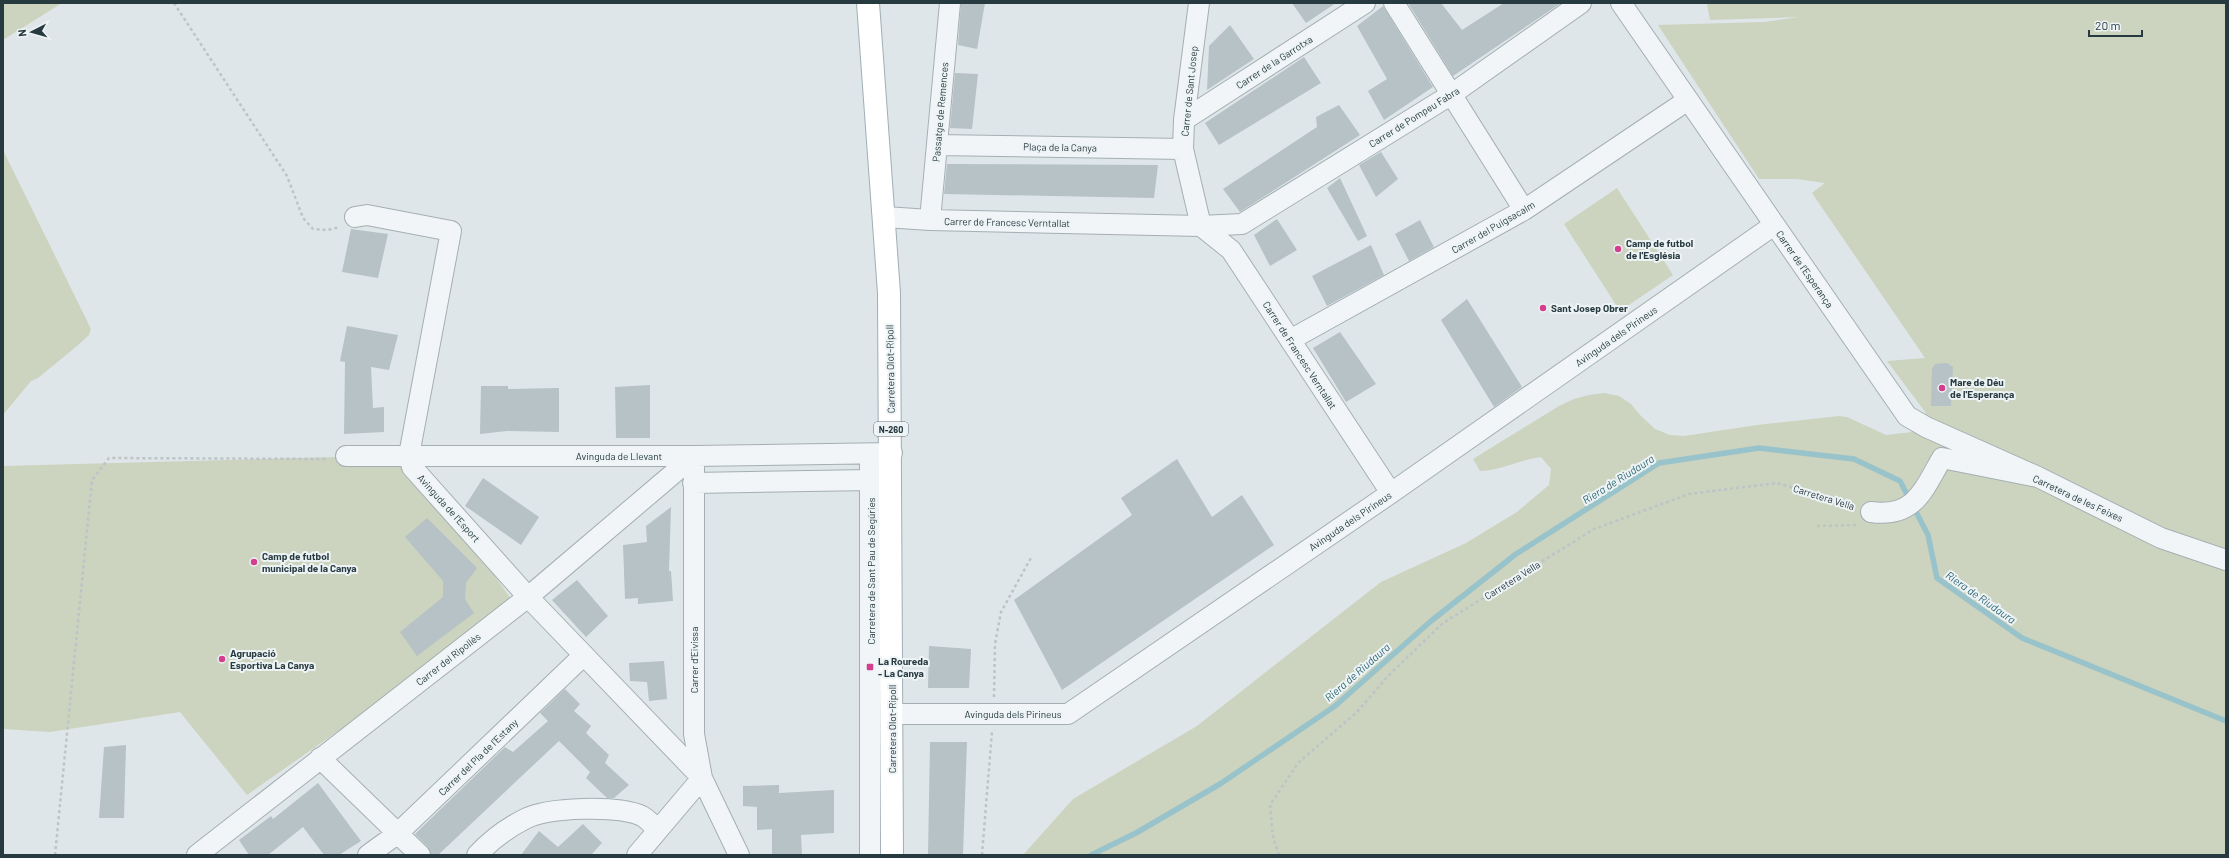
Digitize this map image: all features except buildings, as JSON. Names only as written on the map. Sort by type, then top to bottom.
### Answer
[{"type":"main road","name":"Carretera Olot-Ripoll","points":[[868,3],[885,217],[889,293],[892,452],[892,855]]},
{"type":"street","name":"Passatge de Remences","points":[[930,220],[950,3]]},
{"type":"street","name":"Carrer de Sant Josep","points":[[1200,3],[1184,120],[1183,149],[1201,226]]},
{"type":"street","name":"Carrer de la Garrotxa","points":[[1184,120],[1365,3]]},
{"type":"street","points":[[1394,3],[1524,210]]},
{"type":"street","name":"Carrer de Pompeu Fabra","points":[[1242,224],[1452,94],[1581,3]]},
{"type":"street","name":"Carrer de l'Esperança","points":[[1621,3],[1907,416],[1926,427],[2038,477]]},
{"type":"street","name":"Carrer del Puigsacalm","points":[[1290,340],[1524,210],[1688,100]]},
{"type":"street","name":"Plaça de la Canya","points":[[937,145],[1183,149]]},
{"type":"street","points":[[355,217],[367,215],[451,231],[409,455]]},
{"type":"street","name":"Carrer de Francesc Verntallat","points":[[885,217],[930,220],[1201,226],[1242,224]]},
{"type":"street","name":"Avinguda dels Pirineus","points":[[892,714],[1068,714],[1391,493],[1774,225]]},
{"type":"street","name":"Carrer de Francesc Verntallat","points":[[1201,226],[1231,250],[1391,493]]},
{"type":"street","name":"Avinguda de Llevant","points":[[346,456],[694,456],[870,454],[892,452]]},
{"type":"street","name":"Carretera de Sant Pau de Segúries","points":[[870,454],[870,855]]},
{"type":"street","name":"Avinguda de l'Esport","points":[[409,455],[412,467],[528,597],[702,778]]},
{"type":"street","name":"Carrer d'Eivissa","points":[[694,456],[694,734],[702,778],[739,855]]},
{"type":"street","name":"Carrer del Ripollès","points":[[197,855],[528,597],[694,456]]},
{"type":"street","name":"Carretera de les Feixes","points":[[1886,512],[1920,496],[1942,458],[2038,477],[2160,538],[2226,560]]},
{"type":"street","points":[[694,483],[871,480]]},
{"type":"street","name":"Carrer del Pla de l'Estany","points":[[368,855],[397,834],[584,655]]},
{"type":"street","points":[[320,758],[420,855]]},
{"type":"street","points":[[637,855],[702,778]]},
{"type":"street","points":[[477,855],[489,843],[526,818],[560,810],[601,808],[642,816],[658,830]]},
{"type":"path","points":[[174,3],[287,176],[303,218],[313,229],[326,230],[340,227],[355,217]]},
{"type":"path","points":[[56,855],[92,480],[109,458],[333,459],[346,456]]},
{"type":"path","name":"Carretera Vella","points":[[1279,855],[1273,837],[1270,805],[1298,763],[1357,712],[1388,676],[1443,623],[1594,529],[1689,494],[1777,483],[1886,512]]},
{"type":"path","points":[[1817,526],[1857,526],[1886,512]]},
{"type":"path","points":[[982,855],[994,714],[995,644],[1001,612],[1032,556]]},
{"type":"green space","points":[[3,3],[62,3],[3,40]]},
{"type":"green space","points":[[2226,3],[2226,855],[1023,855],[1073,799],[1197,726],[1381,582],[1466,543],[1517,512],[1549,485],[1551,469],[1541,457],[1495,469],[1480,471],[1473,459],[1559,406],[1574,399],[1589,395],[1604,393],[1619,396],[1631,404],[1655,429],[1670,435],[1684,436],[1757,425],[1839,416],[1847,417],[1886,435],[1912,432],[1926,413],[1887,361],[1925,358],[1812,193],[1825,183],[1797,179],[1759,179],[1658,25],[1764,22],[1799,17],[1710,20],[1707,4]]},
{"type":"green space","points":[[3,150],[91,329],[89,335],[77,346],[38,378],[31,381],[3,415]]},
{"type":"green space","name":"Camp de futbol de l'Església","points":[[1617,188],[1673,275],[1620,311],[1564,224]]},
{"type":"green space","name":"Agrupació Esportiva La Canya","points":[[409,455],[516,606],[247,795],[180,712],[50,732],[3,729],[3,466]]},
{"type":"waterway","name":"Riera de Riudaura","points":[[1091,855],[1136,833],[1220,784],[1335,706],[1431,621],[1516,554],[1659,463],[1759,448],[1854,459],[1900,481],[1928,535],[1937,578],[2022,638],[2226,721]]},
{"type":"place","name":"Camp de futbol de l'Església","points":[[1618,249]]},
{"type":"place","name":"Sant Josep Obrer","points":[[1543,308]]},
{"type":"place","name":"Mare de Déu de l'Esperança","points":[[1942,388]]},
{"type":"place","name":"Camp de futbol municipal de la Canya","points":[[254,562]]},
{"type":"place","name":"Agrupació Esportiva La Canya","points":[[222,659]]},
{"type":"place","name":"La Roureda - La Canya","points":[[870,667]]}]
